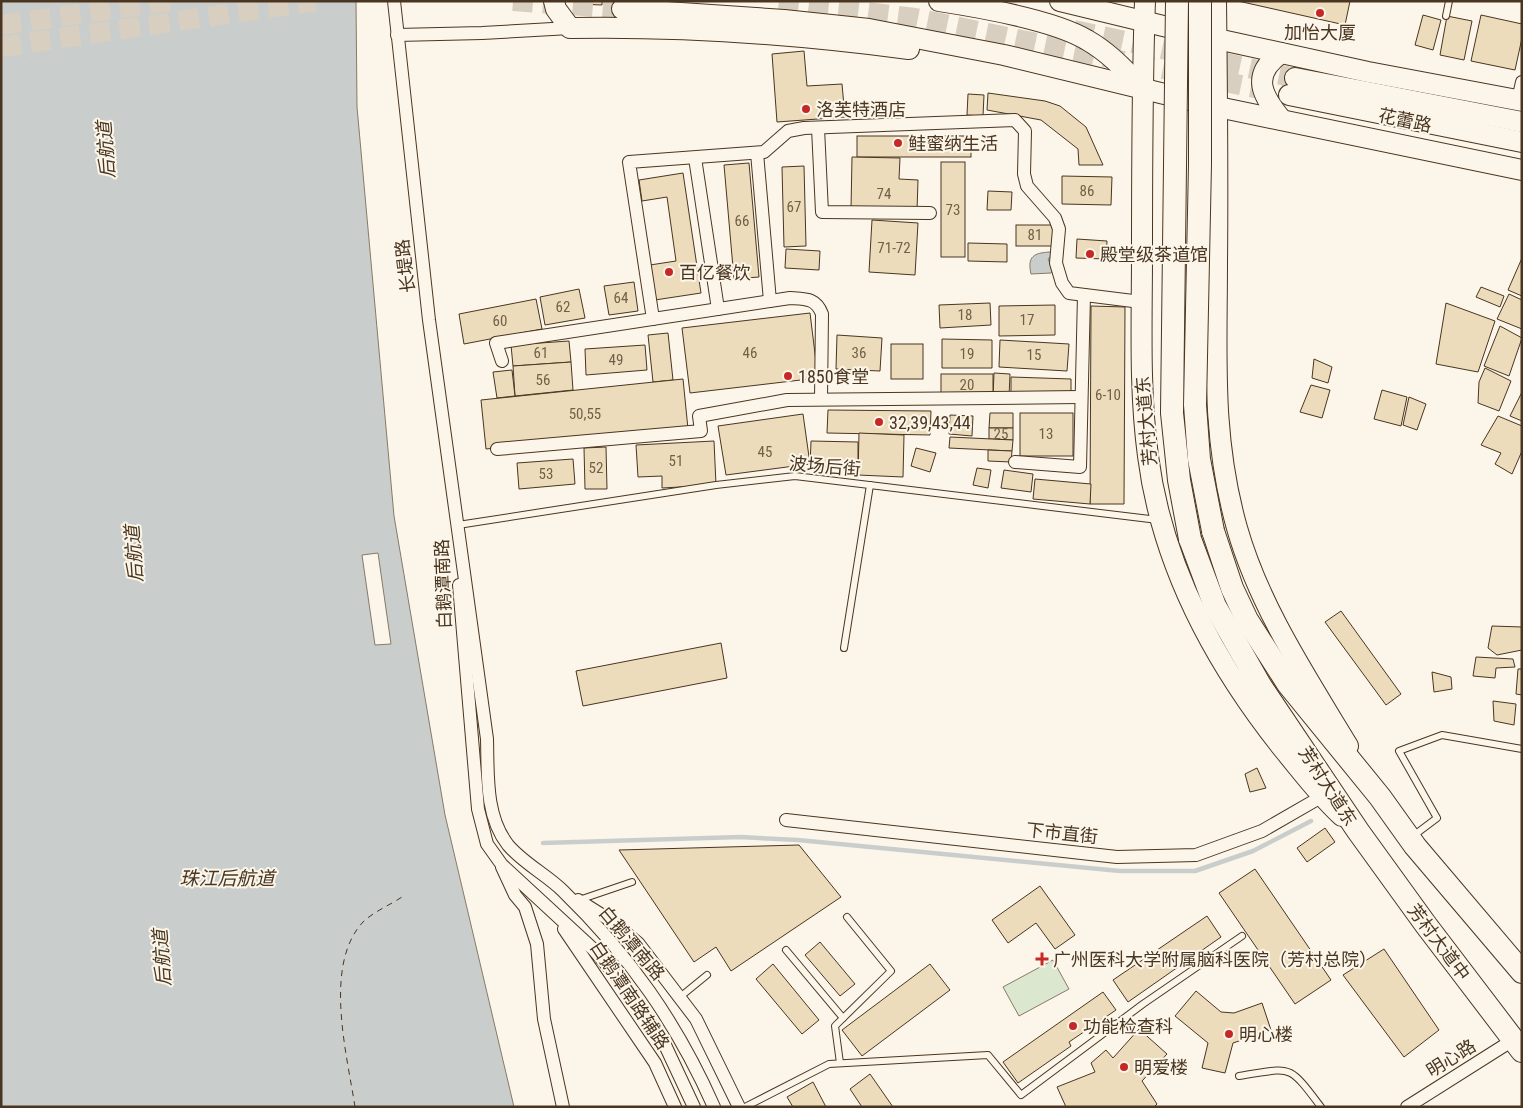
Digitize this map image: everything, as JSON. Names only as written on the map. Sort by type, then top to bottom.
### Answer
[{"type":"highway","name":"芳村大道东","points":[[1177,1],[1172,413],[1179,480],[1190,539],[1215,606],[1234,643],[1260,685],[1358,830]]},
{"type":"highway","name":"芳村大道东","points":[[1200,1],[1200,174],[1194,405],[1199,459],[1213,531],[1232,588],[1268,655],[1294,692],[1380,796]]},
{"type":"highway","points":[[1380,796],[1410,839],[1522,972]]},
{"type":"highway","name":"芳村大道中","points":[[1358,830],[1426,925],[1518,1045]]},
{"type":"main road","points":[[554,1],[556,9],[570,28],[683,29],[796,35],[929,52],[1129,92],[1136,92],[1141,88]]},
{"type":"main road","points":[[939,1],[988,10],[1068,31],[1100,48],[1141,88]]},
{"type":"main road","points":[[1060,1],[1144,11],[1216,39],[1281,53],[1520,94]]},
{"type":"main road","points":[[1216,1],[1218,107],[1216,397],[1222,465],[1229,498],[1248,562],[1271,613],[1380,796]]},
{"type":"main road","points":[[622,9],[784,20],[869,29],[1004,54],[1218,107],[1522,170]]},
{"type":"main road","name":"芳村大道东","points":[[1144,11],[1141,88],[1141,386],[1148,457],[1162,520],[1175,566],[1224,667],[1263,723],[1321,797],[1358,830]]},
{"type":"main road","points":[[1281,53],[1270,61],[1262,76],[1261,86],[1267,102],[1282,120]]},
{"type":"main road","name":"花蕾路","points":[[1522,122],[1292,86],[1522,142]]},
{"type":"street","name":"长堤路","points":[[394,1],[429,320],[458,525]]},
{"type":"street","points":[[397,35],[570,28]]},
{"type":"street","points":[[654,319],[629,162],[764,152],[788,131],[818,128],[1015,120],[1025,131],[1024,174],[1027,186],[1055,218],[1059,229],[1056,263],[1062,283],[1069,293],[1142,302]]},
{"type":"street","points":[[818,128],[822,212],[930,213]]},
{"type":"street","points":[[757,153],[770,301]]},
{"type":"street","points":[[695,158],[718,309]]},
{"type":"street","points":[[1015,462],[1080,467],[1080,397],[1084,295]]},
{"type":"street","points":[[502,361],[496,343],[790,298],[811,299],[818,305],[822,314],[821,399]]},
{"type":"street","points":[[497,449],[701,431],[699,416],[787,400],[1080,397]]},
{"type":"street","name":"白鹅潭南路","points":[[458,525],[459,604],[478,810],[487,844],[498,860],[593,949],[625,986],[665,1045],[694,1107]]},
{"type":"street","name":"白鹅潭南路","points":[[458,525],[487,739],[490,798],[495,818],[508,845],[563,890],[627,960],[661,1006],[697,1068],[714,1107]]},
{"type":"street","name":"下市直街","points":[[786,820],[1117,857],[1196,855],[1262,831],[1321,797]]},
{"type":"street","points":[[498,860],[515,895],[525,907],[537,944],[544,1019],[563,1107]]},
{"type":"street","name":"白鹅潭南路辅路","points":[[563,890],[613,922],[638,943],[680,997],[701,1028],[740,1107]]},
{"type":"street","name":"白鹅潭南路辅路","points":[[548,907],[631,1025],[655,1063],[675,1107]]},
{"type":"street","name":"明心路","points":[[1407,1107],[1518,1045]]},
{"type":"lane","points":[[1446,16],[1449,1]]},
{"type":"lane","name":"波场后街","points":[[458,525],[716,485],[795,476],[1162,520]]},
{"type":"lane","points":[[844,648],[870,485]]},
{"type":"lane","points":[[1410,839],[1437,818],[1399,751],[1442,735],[1522,749]]},
{"type":"lane","points":[[578,900],[632,882]]},
{"type":"lane","points":[[840,1063],[835,1026],[891,971],[847,917]]},
{"type":"lane","points":[[745,1107],[830,1064],[988,1055],[1021,1096],[1143,1004],[1242,936]]},
{"type":"lane","points":[[786,950],[843,1018]]},
{"type":"lane","points":[[680,997],[707,975]]},
{"type":"lane","points":[[1239,1076],[1285,1069],[1298,1076],[1321,1107]]},
{"type":"green space","points":[[1053,960],[1069,989],[1019,1016],[1003,987]]},
{"type":"water","name":"珠江后航道","points":[[1,1],[356,1],[357,107],[394,516],[445,815],[514,1107],[1,1107]]},
{"type":"water","points":[[1050,252],[1052,256],[1048,259],[1053,270],[1051,273],[1031,274],[1031,259],[1040,253]]},
{"type":"pier","points":[[378,553],[391,644],[375,645],[362,555]]},
{"type":"building","points":[[579,1],[602,1],[602,5],[578,4]]},
{"type":"building","name":"加怡大厦","points":[[1238,1],[1350,1],[1345,25]]},
{"type":"building","points":[[1423,15],[1441,20],[1433,50],[1415,45]]},
{"type":"building","points":[[1481,15],[1522,24],[1522,38],[1515,70],[1471,61]]},
{"type":"building","points":[[1447,16],[1472,21],[1464,60],[1440,55]]},
{"type":"building","points":[[804,51],[807,86],[842,84],[845,117],[777,122],[772,54]]},
{"type":"building","points":[[988,93],[1045,101],[1060,106],[1086,127],[1103,165],[1079,165],[1078,149],[1041,120],[987,110]]},
{"type":"building","points":[[968,94],[984,95],[983,116],[967,115]]},
{"type":"building","points":[[857,136],[971,136],[971,157],[857,157]]},
{"type":"building","points":[[852,157],[900,158],[899,179],[918,180],[917,211],[851,209]]},
{"type":"building","points":[[941,162],[965,162],[965,257],[941,257]]},
{"type":"building","points":[[749,163],[759,277],[734,279],[724,165]]},
{"type":"building","points":[[804,166],[806,246],[784,247],[782,167]]},
{"type":"building","points":[[683,173],[701,293],[655,300],[650,265],[676,261],[667,197],[642,201],[639,180]]},
{"type":"building","points":[[1062,176],[1112,177],[1111,205],[1062,204]]},
{"type":"building","points":[[988,191],[1012,192],[1011,210],[987,210]]},
{"type":"building","points":[[872,220],[918,223],[915,275],[869,272]]},
{"type":"building","points":[[1016,225],[1055,225],[1055,246],[1016,246]]},
{"type":"building","points":[[1077,239],[1107,241],[1106,259],[1076,258]]},
{"type":"building","points":[[968,243],[1007,244],[1007,262],[968,261]]},
{"type":"building","points":[[786,249],[820,251],[819,270],[785,268]]},
{"type":"building","points":[[1522,258],[1522,296],[1508,290]]},
{"type":"building","points":[[634,282],[638,311],[609,315],[604,286]]},
{"type":"building","points":[[1481,287],[1504,296],[1500,307],[1476,297]]},
{"type":"building","points":[[579,289],[585,318],[545,325],[540,297]]},
{"type":"building","points":[[1509,294],[1522,300],[1522,329],[1497,319]]},
{"type":"building","points":[[536,299],[542,329],[464,344],[459,314]]},
{"type":"building","points":[[990,303],[991,325],[940,328],[939,305]]},
{"type":"building","points":[[1446,303],[1495,321],[1478,372],[1436,364]]},
{"type":"building","points":[[1055,305],[1055,335],[999,336],[999,306]]},
{"type":"building","points":[[1091,306],[1125,307],[1124,504],[1090,504]]},
{"type":"building","points":[[810,313],[818,378],[690,393],[682,328]]},
{"type":"building","points":[[1500,326],[1522,338],[1509,376],[1484,366]]},
{"type":"building","points":[[668,333],[673,380],[653,382],[648,335]]},
{"type":"building","points":[[837,335],[882,338],[880,371],[836,369]]},
{"type":"building","points":[[942,339],[992,340],[992,368],[942,368]]},
{"type":"building","points":[[1000,340],[1069,344],[1067,371],[999,367]]},
{"type":"building","points":[[569,341],[571,362],[513,366],[511,345]]},
{"type":"building","points":[[891,344],[923,344],[923,379],[891,379]]},
{"type":"building","points":[[645,345],[647,370],[586,375],[585,349]]},
{"type":"building","points":[[1314,359],[1332,367],[1328,383],[1312,378]]},
{"type":"building","points":[[571,362],[573,390],[515,396],[513,366]]},
{"type":"building","points":[[1485,368],[1511,381],[1499,411],[1478,403],[1479,382]]},
{"type":"building","points":[[512,370],[515,396],[497,398],[493,372]]},
{"type":"building","points":[[994,373],[1010,374],[1009,397],[993,397]]},
{"type":"building","points":[[941,374],[993,374],[993,395],[941,395]]},
{"type":"building","points":[[1011,377],[1071,379],[1071,396],[1011,394]]},
{"type":"building","points":[[683,379],[688,429],[486,449],[481,400]]},
{"type":"building","points":[[1311,385],[1330,390],[1322,418],[1300,412]]},
{"type":"building","points":[[1382,390],[1407,397],[1401,426],[1374,419]]},
{"type":"building","points":[[1522,392],[1522,421],[1510,416]]},
{"type":"building","points":[[1409,397],[1426,404],[1417,430],[1403,425]]},
{"type":"building","name":"32,39,43,44","points":[[828,410],[931,411],[930,435],[827,433]]},
{"type":"building","points":[[990,413],[1013,413],[1013,428],[989,428]]},
{"type":"building","points":[[1020,413],[1073,413],[1073,456],[1020,456]]},
{"type":"building","points":[[803,414],[810,464],[726,475],[718,426]]},
{"type":"building","points":[[950,415],[973,416],[972,436],[949,434]]},
{"type":"building","points":[[1498,416],[1522,426],[1522,451],[1512,474],[1495,464],[1501,453],[1481,445]]},
{"type":"building","points":[[989,428],[1013,428],[1013,440],[989,439]]},
{"type":"building","points":[[859,433],[904,435],[903,477],[858,475]]},
{"type":"building","points":[[950,437],[1013,440],[1012,451],[949,448]]},
{"type":"building","points":[[714,441],[716,485],[662,488],[662,476],[638,477],[636,445]]},
{"type":"building","points":[[811,441],[858,442],[858,467],[810,467]]},
{"type":"building","points":[[606,447],[607,489],[585,489],[584,448]]},
{"type":"building","points":[[916,448],[936,453],[930,472],[911,466]]},
{"type":"building","points":[[988,450],[1012,451],[1011,462],[988,461]]},
{"type":"building","points":[[573,459],[575,484],[519,489],[517,463]]},
{"type":"building","points":[[977,468],[991,470],[988,488],[973,485]]},
{"type":"building","points":[[1004,470],[1033,474],[1031,492],[1001,488]]},
{"type":"building","points":[[1035,479],[1091,484],[1090,504],[1033,499]]},
{"type":"building","points":[[1341,611],[1401,694],[1386,705],[1325,622]]},
{"type":"building","points":[[1492,626],[1522,627],[1522,650],[1497,655],[1488,648]]},
{"type":"building","points":[[721,643],[727,678],[583,706],[576,671]]},
{"type":"building","points":[[1476,657],[1513,659],[1515,667],[1496,668],[1495,678],[1473,676]]},
{"type":"building","points":[[1518,669],[1522,669],[1522,695],[1516,694]]},
{"type":"building","points":[[1432,672],[1451,677],[1452,689],[1434,692]]},
{"type":"building","points":[[1493,701],[1516,704],[1514,725],[1494,721]]},
{"type":"building","points":[[1257,768],[1266,788],[1250,792],[1245,774]]},
{"type":"building","points":[[1325,828],[1335,842],[1307,862],[1297,848]]},
{"type":"building","points":[[799,845],[841,897],[731,971],[716,947],[694,962],[619,850]]},
{"type":"building","points":[[1255,869],[1331,980],[1295,1004],[1219,893]]},
{"type":"building","points":[[1040,886],[1075,935],[1055,949],[1036,923],[1008,943],[992,920]]},
{"type":"building","name":"功能检查科","points":[[1207,916],[1221,937],[1128,1002],[1113,980]]},
{"type":"building","points":[[820,942],[855,984],[840,996],[805,955]]},
{"type":"building","points":[[1384,949],[1439,1030],[1404,1057],[1343,975]]},
{"type":"building","points":[[773,964],[819,1020],[802,1034],[756,979]]},
{"type":"building","points":[[930,964],[950,990],[862,1056],[842,1030]]},
{"type":"building","name":"明心楼","points":[[1196,991],[1221,1012],[1234,1013],[1262,1003],[1271,1030],[1233,1043],[1225,1073],[1202,1068],[1208,1043],[1175,1016]]},
{"type":"building","name":"功能检查科","points":[[1103,992],[1116,1010],[1069,1042],[1071,1046],[1018,1083],[1003,1062]]},
{"type":"building","name":"明爱楼","points":[[1139,1029],[1167,1054],[1142,1081],[1157,1104],[1154,1107],[1066,1107],[1057,1087],[1095,1072],[1091,1063],[1106,1050],[1113,1058]]},
{"type":"building","points":[[870,1074],[893,1107],[862,1107],[850,1089]]},
{"type":"building","points":[[813,1082],[826,1107],[793,1107],[787,1097]]},
{"type":"waterway","points":[[543,843],[740,837],[798,840],[1120,871],[1195,871],[1253,851],[1311,821]]},
{"type":"ferry route","points":[[355,1107],[343,1037],[341,1011],[341,985],[344,962],[351,940],[363,922],[402,897]]},
{"type":"tunnel","points":[[1,25],[170,1]]},
{"type":"tunnel","points":[[1,47],[315,1]]},
{"type":"tunnel","points":[[513,1],[622,9]]},
{"type":"tunnel","points":[[779,1],[915,18],[1289,95]]},
{"type":"tunnel","points":[[1074,30],[1295,78]]},
{"type":"place","name":"加怡大厦","points":[[1320,13]]},
{"type":"place","name":"洛芙特酒店","points":[[806,109]]},
{"type":"place","name":"鲑蜜纳生活","points":[[898,143]]},
{"type":"place","name":"殿堂级茶道馆","points":[[1090,254]]},
{"type":"place","name":"百亿餐饮","points":[[669,272]]},
{"type":"place","name":"1850食堂","points":[[788,376]]},
{"type":"place","name":"32,39,43,44","points":[[879,422]]},
{"type":"place","name":"广州医科大学附属脑科医院（芳村总院）","points":[[1042,959]]},
{"type":"place","name":"功能检查科","points":[[1073,1026]]},
{"type":"place","name":"明心楼","points":[[1229,1034]]},
{"type":"place","name":"明爱楼","points":[[1124,1067]]},
{"type":"water label","name":"后航道","points":[[106,150]]},
{"type":"water label","name":"后航道","points":[[134,554]]},
{"type":"water label","name":"后航道","points":[[162,958]]}]
